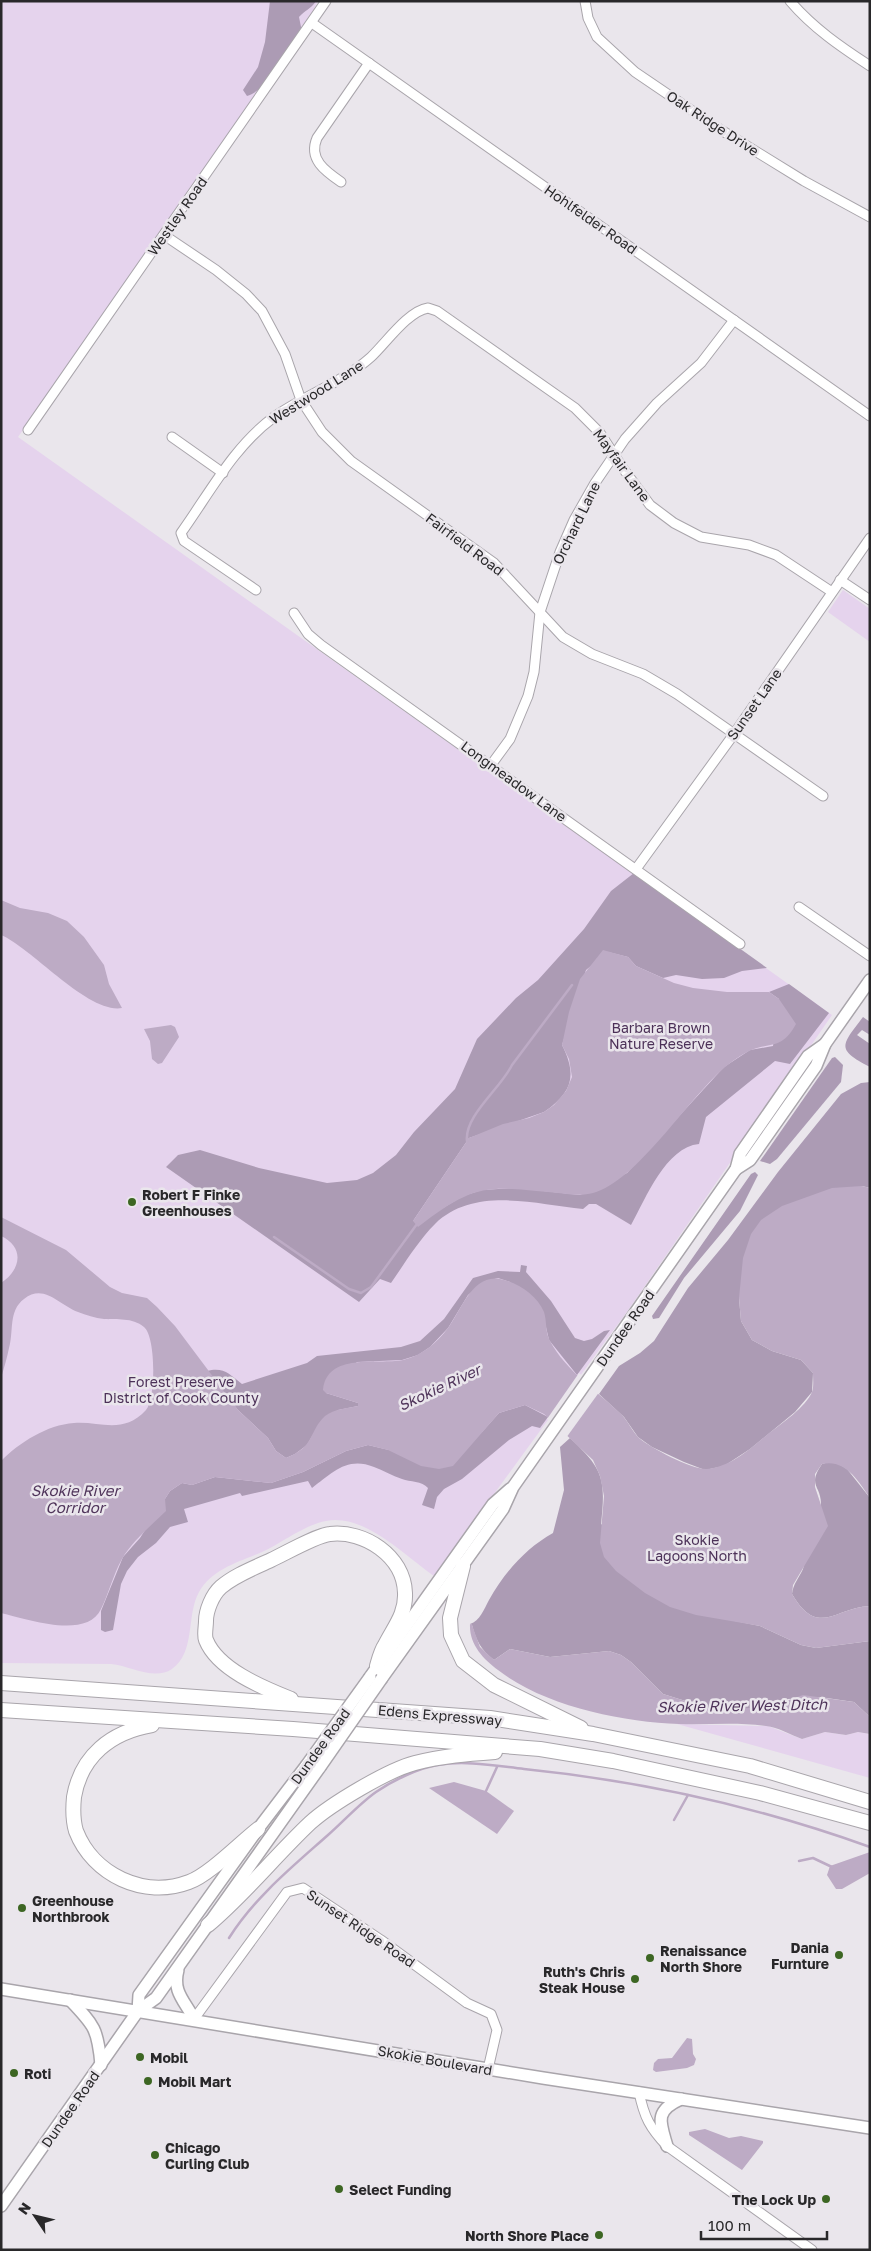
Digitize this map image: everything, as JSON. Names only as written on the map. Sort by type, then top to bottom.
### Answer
[{"type":"highway","points":[[304,1704],[260,1686],[224,1664],[205,1639],[206,1612],[219,1588],[248,1570],[328,1534],[350,1535],[367,1540],[387,1552],[398,1568],[405,1591],[399,1623],[384,1646],[376,1674]]},
{"type":"highway","points":[[463,1566],[450,1618],[452,1635],[463,1661],[494,1684],[593,1734]]},
{"type":"highway","name":"Edens Expressway","points":[[1,1683],[490,1718],[593,1734],[750,1766],[870,1802]]},
{"type":"highway","name":"Edens Expressway","points":[[1,1710],[301,1730],[540,1749],[613,1761],[760,1792],[870,1823]]},
{"type":"highway","points":[[172,1722],[137,1728],[113,1737],[90,1756],[77,1780],[73,1804],[75,1829],[85,1849],[103,1868],[128,1884],[158,1888],[189,1882],[258,1829]]},
{"type":"highway","points":[[208,1925],[230,1906],[311,1822],[360,1788],[413,1763],[452,1755],[540,1749]]},
{"type":"main road","name":"Dundee Road","points":[[138,2012],[139,1995],[258,1829],[376,1674],[463,1566],[503,1508],[513,1486],[736,1169],[750,1160],[816,1066],[825,1044],[870,980]]},
{"type":"main road","name":"Dundee Road","points":[[1,2206],[138,2012],[156,1998],[320,1766],[376,1674],[493,1504],[513,1486]]},
{"type":"main road","points":[[179,1965],[175,1981],[178,1991],[194,2020]]},
{"type":"main road","name":"Skokie Boulevard","points":[[1,1988],[488,2069],[870,2128]]},
{"type":"main road","points":[[70,2000],[94,2027],[99,2041],[101,2065]]},
{"type":"main road","points":[[667,2146],[661,2116],[665,2107],[682,2099]]},
{"type":"street","name":"Westley Road","points":[[28,430],[326,1]]},
{"type":"street","name":"Oak Ridge Drive","points":[[585,1],[588,18],[597,37],[635,72],[754,150],[870,217]]},
{"type":"street","points":[[790,1],[801,14],[838,46],[870,66]]},
{"type":"street","name":"Hohlfelder Road","points":[[312,23],[870,416]]},
{"type":"street","points":[[342,182],[316,161],[313,147],[316,138],[369,64]]},
{"type":"street","name":"Fairfield Road","points":[[164,235],[216,270],[246,294],[262,311],[285,354],[300,400],[322,432],[351,462],[488,558],[519,588],[552,627],[576,646],[643,674],[677,694],[823,796]]},
{"type":"street","name":"Westwood Lane","points":[[256,590],[182,538],[181,533],[240,449],[255,432],[300,400],[360,366],[416,312],[428,308]]},
{"type":"street","name":"Mayfair Lane","points":[[428,308],[437,311],[575,408],[600,433],[650,505],[674,523],[701,537],[749,545],[768,551],[832,592]]},
{"type":"street","name":"Orchard Lane","points":[[491,765],[510,739],[528,696],[534,672],[540,612],[567,536],[594,483],[614,454],[647,414],[701,363],[734,320]]},
{"type":"street","points":[[172,437],[223,473]]},
{"type":"street","name":"Sunset Lane","points":[[636,869],[734,734],[870,538]]},
{"type":"street","points":[[840,580],[870,600]]},
{"type":"street","name":"Longmeadow Lane","points":[[294,613],[312,638],[740,944]]},
{"type":"street","points":[[800,907],[870,956]]},
{"type":"street","name":"Sunset Ridge Road","points":[[194,2020],[287,1892],[303,1888],[382,1940],[467,2002],[491,2014],[497,2030],[488,2069]]},
{"type":"street","points":[[639,2092],[643,2113],[653,2131],[667,2146],[812,2250]]},
{"type":"green space","points":[[1,1],[318,1],[302,32],[18,437],[832,1015],[629,1309],[434,1576],[383,1538],[355,1523],[340,1520],[318,1523],[301,1530],[262,1552],[227,1567],[211,1577],[204,1584],[195,1601],[185,1653],[180,1662],[172,1669],[158,1674],[111,1664],[1,1663]]},
{"type":"green space","points":[[843,590],[870,609],[870,642],[828,612]]},
{"type":"green space","points":[[677,1724],[768,1726],[802,1739],[825,1732],[846,1735],[858,1732],[870,1734],[870,1778]]},
{"type":"shaded area","points":[[270,1],[316,1],[299,17],[302,32],[278,68],[263,86],[247,96],[243,90],[258,67],[265,42]]},
{"type":"shaded area","points":[[634,873],[767,968],[742,971],[724,978],[702,979],[676,975],[663,978],[636,966],[628,957],[608,952],[586,970],[562,1045],[570,1065],[571,1074],[570,1082],[561,1097],[544,1112],[469,1138],[413,1221],[443,1208],[463,1196],[482,1190],[516,1188],[580,1195],[627,1173],[724,1067],[750,1050],[773,1046],[779,999],[769,992],[789,984],[829,1013],[790,1064],[775,1061],[706,1117],[699,1144],[687,1147],[667,1164],[650,1188],[631,1225],[596,1204],[589,1204],[583,1209],[506,1200],[486,1201],[468,1205],[451,1212],[435,1224],[417,1245],[391,1283],[380,1279],[359,1302],[166,1167],[178,1155],[200,1150],[259,1168],[327,1183],[357,1180],[373,1173],[396,1155],[414,1132],[455,1089],[477,1039],[516,998],[538,980],[584,929],[611,891]]},
{"type":"shaded area","points":[[863,1017],[870,1022],[870,1035],[862,1030],[857,1035],[870,1044],[870,1067],[851,1056],[846,1046],[850,1034]]},
{"type":"shaded area","points":[[835,1057],[843,1065],[841,1082],[777,1159],[770,1164],[760,1161],[832,1058]]},
{"type":"shaded area","points":[[870,1082],[870,1188],[862,1186],[739,1298],[741,1321],[752,1340],[772,1351],[801,1360],[813,1373],[812,1392],[795,1412],[750,1449],[724,1466],[705,1470],[652,1447],[638,1437],[624,1417],[599,1394],[619,1366],[640,1353],[654,1341],[688,1288],[728,1240],[778,1172],[841,1094],[861,1083]]},
{"type":"shaded area","points":[[755,1172],[758,1175],[740,1211],[684,1278],[659,1318],[653,1319],[652,1316],[751,1174]]},
{"type":"shaded area","points":[[521,1265],[527,1266],[526,1272],[551,1301],[575,1338],[584,1341],[610,1330],[577,1375],[549,1340],[546,1327],[510,1282],[498,1278],[484,1282],[468,1295],[448,1328],[430,1347],[418,1355],[402,1360],[357,1362],[326,1393],[358,1403],[358,1406],[338,1410],[318,1426],[307,1445],[286,1458],[276,1451],[268,1438],[238,1410],[207,1371],[222,1371],[230,1374],[242,1384],[307,1363],[317,1356],[401,1347],[420,1341],[444,1319],[473,1278],[498,1271],[520,1272]]},
{"type":"shaded area","points":[[525,1405],[548,1417],[540,1428],[532,1426],[509,1440],[462,1479],[444,1489],[437,1497],[434,1509],[422,1505],[428,1488],[425,1486],[398,1478],[374,1467],[356,1464],[340,1468],[312,1488],[308,1481],[242,1496],[240,1493],[184,1509],[188,1522],[170,1527],[156,1543],[138,1557],[127,1571],[121,1584],[113,1630],[105,1632],[101,1630],[101,1611],[123,1557],[140,1538],[170,1491],[182,1483],[192,1485],[215,1477],[271,1483],[303,1472],[346,1451],[368,1445],[389,1450],[482,1432],[499,1413]]},
{"type":"shaded area","points":[[570,1438],[589,1458],[600,1475],[603,1496],[601,1524],[735,1621],[760,1626],[801,1645],[816,1648],[870,1641],[870,1717],[854,1702],[820,1697],[788,1699],[772,1706],[754,1709],[724,1710],[708,1708],[663,1694],[631,1662],[621,1655],[609,1651],[550,1657],[510,1649],[494,1660],[489,1656],[480,1644],[470,1624],[479,1617],[495,1590],[516,1562],[553,1533],[564,1490],[560,1447]]},
{"type":"shaded area","points":[[829,1462],[839,1464],[847,1469],[870,1498],[870,1606],[819,1618],[810,1615],[801,1607],[792,1594],[803,1569],[820,1509],[821,1504],[815,1481],[816,1477],[822,1464]]},
{"type":"water","points":[[1,900],[20,908],[48,913],[67,921],[84,937],[104,965],[109,984],[122,1008],[108,1007],[93,1001],[60,979],[14,942],[1,935]]},
{"type":"water","points":[[603,950],[628,957],[636,966],[674,983],[693,988],[727,992],[769,992],[779,999],[796,1024],[791,1033],[780,1042],[749,1051],[724,1068],[644,1157],[627,1173],[610,1185],[593,1193],[582,1195],[507,1189],[492,1189],[478,1192],[451,1204],[418,1227],[413,1221],[469,1138],[503,1124],[529,1118],[544,1112],[554,1105],[566,1091],[572,1077],[569,1059],[562,1045],[569,1012],[580,979]]},
{"type":"water","points":[[171,1025],[175,1027],[179,1037],[162,1063],[158,1064],[152,1059],[150,1041],[144,1029]]},
{"type":"water","points":[[862,1186],[870,1188],[870,1498],[856,1478],[845,1468],[830,1463],[822,1464],[815,1474],[815,1487],[828,1526],[793,1585],[792,1594],[801,1607],[810,1615],[819,1618],[870,1606],[870,1641],[816,1648],[801,1645],[760,1626],[696,1615],[670,1607],[645,1593],[616,1571],[604,1557],[600,1543],[604,1496],[600,1476],[593,1460],[544,1414],[525,1405],[499,1413],[453,1466],[439,1469],[421,1466],[388,1450],[368,1445],[346,1451],[303,1472],[271,1483],[215,1477],[192,1485],[182,1483],[170,1491],[165,1499],[166,1511],[126,1552],[116,1571],[101,1609],[94,1618],[83,1624],[55,1625],[1,1613],[1,1461],[25,1441],[54,1427],[74,1423],[120,1425],[137,1418],[146,1410],[152,1393],[153,1354],[148,1333],[139,1324],[129,1320],[104,1319],[87,1315],[71,1309],[45,1294],[38,1293],[24,1299],[16,1309],[1,1378],[1,1283],[13,1272],[18,1259],[14,1246],[1,1236],[1,1217],[66,1250],[110,1287],[122,1293],[147,1298],[175,1326],[238,1410],[268,1438],[276,1451],[286,1458],[307,1444],[325,1416],[337,1410],[358,1406],[358,1403],[326,1393],[323,1390],[327,1378],[334,1370],[343,1365],[355,1363],[403,1360],[422,1352],[444,1334],[468,1295],[475,1288],[482,1282],[490,1279],[500,1279],[520,1286],[537,1300],[544,1312],[548,1338],[564,1362],[621,1414],[639,1438],[682,1462],[707,1469],[724,1465],[748,1451],[799,1409],[809,1398],[813,1390],[813,1373],[801,1360],[772,1351],[752,1340],[741,1321],[739,1298],[743,1258],[751,1234],[761,1220],[782,1206],[832,1188]]},
{"type":"water","points":[[470,1624],[480,1647],[494,1660],[510,1649],[550,1657],[609,1651],[621,1655],[631,1662],[663,1694],[708,1708],[724,1710],[772,1706],[803,1695],[854,1702],[870,1717],[870,1734],[858,1732],[846,1735],[825,1732],[802,1739],[780,1729],[766,1726],[657,1723],[609,1716],[584,1710],[538,1693],[517,1683],[498,1670],[487,1661],[474,1644]]},
{"type":"water","points":[[454,1782],[486,1791],[514,1811],[497,1834],[429,1788]]},
{"type":"water","points":[[870,1852],[870,1873],[842,1889],[836,1889],[827,1875],[830,1866]]},
{"type":"water","points":[[687,2038],[692,2039],[693,2054],[696,2059],[694,2065],[687,2068],[656,2072],[653,2070],[654,2063],[658,2059],[672,2058]]},
{"type":"water","points":[[705,2129],[729,2138],[741,2136],[763,2141],[763,2143],[742,2170],[689,2135],[689,2132]]},
{"type":"pier","points":[[579,1373],[600,1391],[566,1438],[547,1419]]},
{"type":"waterway","points":[[467,1141],[471,1122],[477,1112],[572,985]]},
{"type":"waterway","points":[[274,1237],[349,1289],[361,1293],[371,1287],[417,1224]]},
{"type":"waterway","points":[[229,1938],[262,1896],[370,1797],[382,1788],[406,1776],[438,1765],[459,1763],[492,1765],[568,1774],[656,1788],[743,1808],[870,1847]]},
{"type":"waterway","points":[[486,1791],[497,1767]]},
{"type":"waterway","points":[[674,1820],[688,1795]]},
{"type":"waterway","points":[[799,1861],[813,1858],[832,1867]]},
{"type":"place","name":"Robert F Finke Greenhouses","points":[[132,1202]]},
{"type":"place","name":"Greenhouse Northbrook","points":[[22,1908]]},
{"type":"place","name":"Dania Furnture","points":[[839,1955]]},
{"type":"place","name":"Renaissance North Shore","points":[[650,1958]]},
{"type":"place","name":"Ruth's Chris Steak House","points":[[635,1979]]},
{"type":"place","name":"Mobil","points":[[140,2057]]},
{"type":"place","name":"Roti","points":[[14,2073]]},
{"type":"place","name":"Mobil Mart","points":[[148,2081]]},
{"type":"place","name":"Chicago Curling Club","points":[[155,2155]]},
{"type":"place","name":"Select Funding","points":[[339,2189]]},
{"type":"place","name":"The Lock Up","points":[[826,2199]]},
{"type":"place","name":"North Shore Place","points":[[599,2235]]},
{"type":"park label","name":"Barbara Brown Nature Reserve","points":[[661,1036]]},
{"type":"park label","name":"Forest Preserve District of Cook County","points":[[181,1389]]},
{"type":"park label","name":"Skokie Lagoons North","points":[[697,1548]]},
{"type":"water label","name":"Skokie River","points":[[439,1387]]},
{"type":"water label","name":"Skokie River Corridor","points":[[75,1498]]},
{"type":"water label","name":"Skokie River West Ditch","points":[[742,1705]]}]
